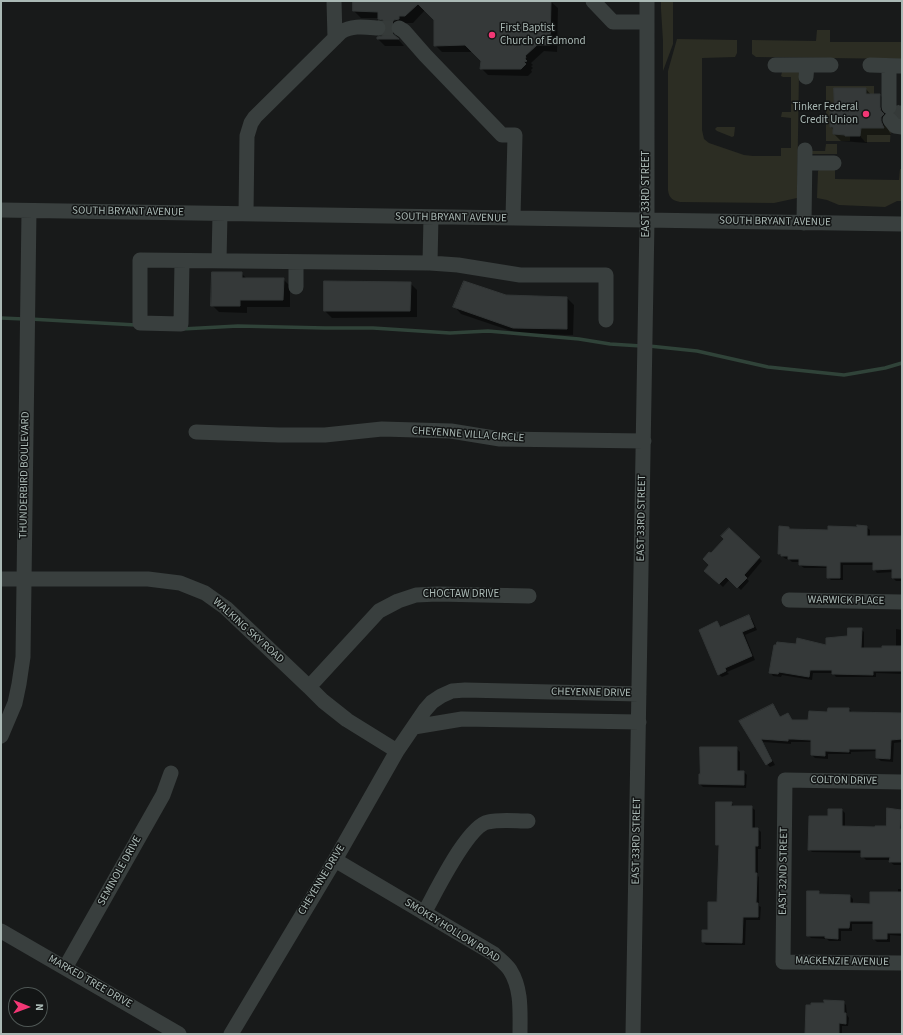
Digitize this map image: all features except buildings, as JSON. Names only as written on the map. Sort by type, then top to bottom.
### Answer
[{"type":"street","points":[[334,1],[335,38]]},
{"type":"street","points":[[593,1],[614,22],[647,22]]},
{"type":"street","name":"EAST 33RD STREET","points":[[633,1034],[648,221],[647,1]]},
{"type":"street","points":[[246,214],[247,136],[251,123],[255,117],[341,32],[351,27],[378,28]]},
{"type":"street","points":[[399,28],[404,31],[502,135],[515,135],[513,218]]},
{"type":"street","points":[[775,65],[806,71],[831,65]]},
{"type":"street","points":[[870,65],[896,66],[896,89],[894,99],[895,111]]},
{"type":"street","points":[[804,223],[805,157],[834,163]]},
{"type":"street","name":"SOUTH BRYANT AVENUE","points":[[1,210],[902,224]]},
{"type":"street","name":"THUNDERBIRD BOULEVARD","points":[[3,728],[15,703],[23,658],[29,211]]},
{"type":"street","points":[[219,261],[220,214]]},
{"type":"street","points":[[430,263],[431,217]]},
{"type":"street","points":[[182,261],[181,324],[140,323],[140,260],[430,263],[458,264],[520,275],[606,275],[606,320]]},
{"type":"street","points":[[296,262],[296,287]]},
{"type":"street","name":"CHEYENNE VILLA CIRCLE","points":[[196,432],[325,435],[382,429],[451,431],[500,439],[644,441]]},
{"type":"street","name":"WALKING SKY ROAD","points":[[1,579],[148,580],[180,583],[205,593],[226,608],[323,701],[347,720],[397,751]]},
{"type":"street","name":"CHOCTAW DRIVE","points":[[309,687],[378,611],[398,601],[416,595],[437,594],[529,596]]},
{"type":"street","name":"WARWICK PLACE","points":[[789,600],[902,602]]},
{"type":"street","name":"CHEYENNE DRIVE","points":[[231,1034],[335,860],[397,751],[432,702],[441,696],[452,692],[465,690],[639,694]]},
{"type":"street","points":[[414,727],[462,719],[639,722]]},
{"type":"street","name":"SEMINOLE DRIVE","points":[[65,968],[163,795],[171,773]]},
{"type":"street","name":"COLTON DRIVE","points":[[786,780],[902,782]]},
{"type":"street","name":"EAST 32ND STREET","points":[[783,962],[786,780]]},
{"type":"street","points":[[424,913],[462,846],[478,827],[487,822],[528,821]]},
{"type":"street","name":"SMOKEY HOLLOW ROAD","points":[[335,860],[494,954],[510,969],[518,989],[520,1003],[520,1034]]},
{"type":"street","name":"MARKED TREE DRIVE","points":[[1,931],[179,1034]]},
{"type":"street","name":"MACKENZIE AVENUE","points":[[783,962],[902,963]]},
{"type":"shaded area","points":[[661,1],[673,1],[673,44],[663,71],[663,41]]},
{"type":"shaded area","points":[[817,30],[830,30],[830,42],[902,42],[902,59],[756,57],[752,54],[752,40],[816,41]]},
{"type":"shaded area","points":[[677,39],[737,40],[737,53],[735,57],[702,58],[702,130],[704,139],[709,143],[744,155],[781,156],[781,148],[791,148],[791,118],[781,117],[782,112],[791,112],[791,77],[781,76],[782,72],[799,72],[797,198],[774,203],[680,202],[670,197],[668,190],[668,71]]},
{"type":"shaded area","points":[[826,86],[874,86],[874,94],[866,94],[866,88],[834,88],[834,105],[830,105],[830,127],[833,127],[833,134],[850,136],[850,141],[826,141]]},
{"type":"shaded area","points":[[885,120],[891,127],[890,142],[865,142],[860,136],[861,128],[884,128]]},
{"type":"shaded area","points":[[717,127],[735,127],[734,136],[732,137],[717,131],[715,129]]},
{"type":"shaded area","points":[[826,144],[837,144],[837,154],[812,154],[812,151],[825,151]]},
{"type":"shaded area","points":[[835,169],[835,179],[899,180],[900,169],[902,169],[902,201],[897,201],[885,207],[839,205],[817,198],[818,171]]},
{"type":"waterway","points":[[1,318],[24,319]]},
{"type":"waterway","points":[[30,319],[136,325]]},
{"type":"waterway","points":[[182,329],[238,326],[373,328],[450,333],[488,331],[641,346]]},
{"type":"waterway","points":[[649,346],[697,351],[768,367],[844,375],[885,368],[902,363]]},
{"type":"tunnel","points":[[378,28],[399,28]]},
{"type":"tunnel","points":[[892,107],[894,113],[902,113]]},
{"type":"place","name":"First Baptist Church of Edmond","points":[[492,35]]},
{"type":"place","name":"Tinker Federal Credit Union","points":[[866,114]]}]
